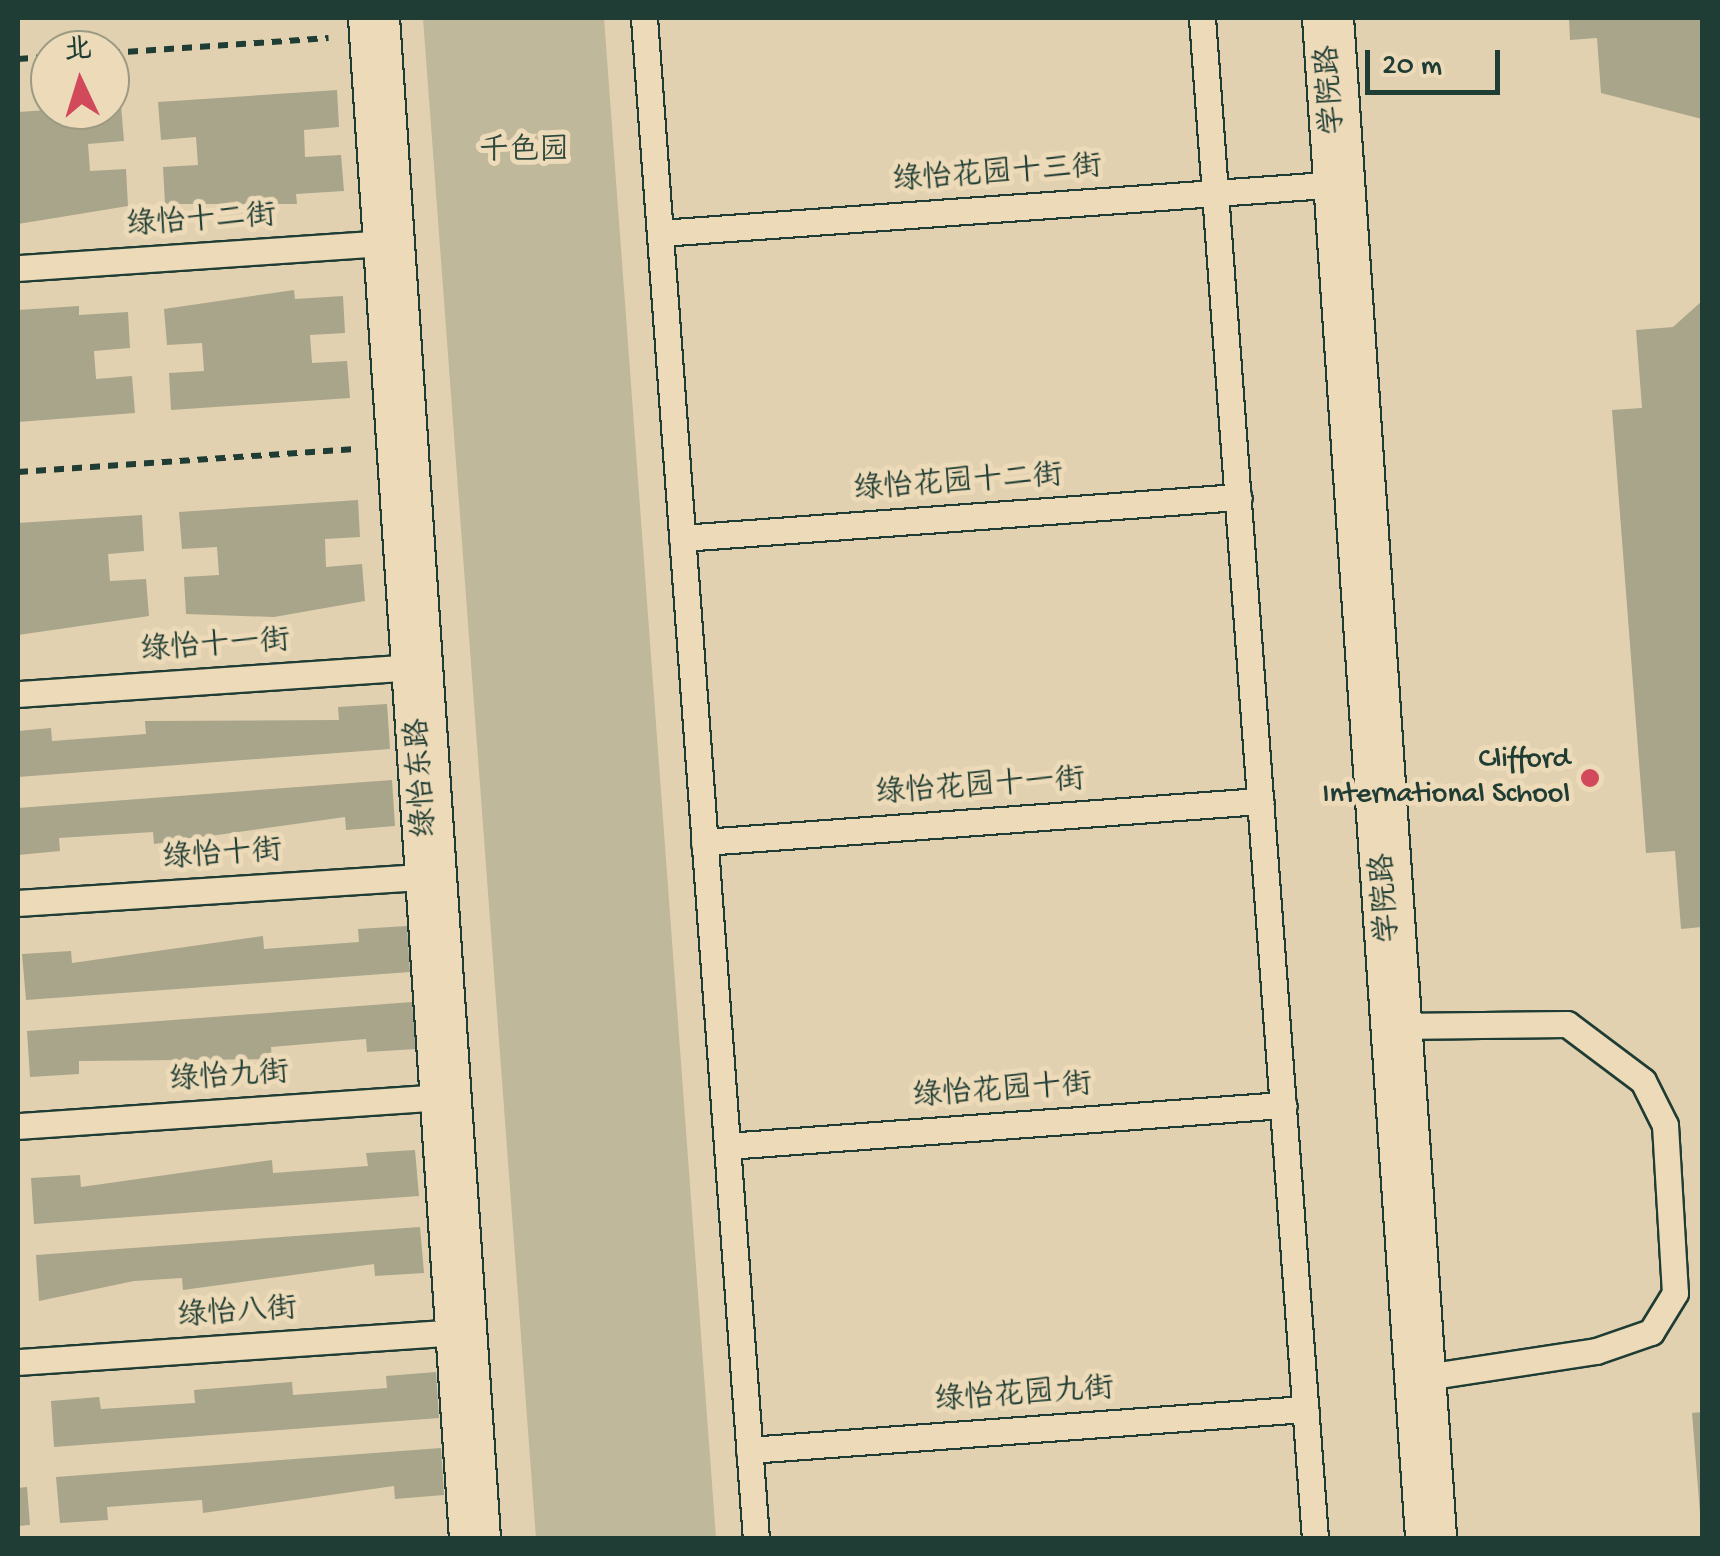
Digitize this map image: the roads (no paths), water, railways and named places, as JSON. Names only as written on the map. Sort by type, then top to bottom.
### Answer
[{"type":"street","name":"学院路","points":[[1328,18],[1431,1538]]},
{"type":"street","name":"绿怡东路","points":[[375,26],[475,1538]]},
{"type":"lane","points":[[644,18],[756,1538]]},
{"type":"lane","points":[[1202,18],[1315,1538]]},
{"type":"lane","name":"绿怡花园十三街","points":[[660,234],[1340,184]]},
{"type":"lane","name":"绿怡十二街","points":[[18,268],[389,244]]},
{"type":"lane","name":"绿怡花园十二街","points":[[682,538],[1238,496]]},
{"type":"lane","name":"绿怡十一街","points":[[18,694],[418,667]]},
{"type":"lane","name":"绿怡花园十一街","points":[[704,842],[1260,801]]},
{"type":"lane","name":"绿怡十街","points":[[18,903],[431,876]]},
{"type":"lane","points":[[1396,1026],[1567,1024],[1643,1081],[1666,1143],[1675,1293],[1651,1332],[1596,1351],[1420,1378]]},
{"type":"lane","name":"绿怡九街","points":[[18,1126],[446,1098]]},
{"type":"lane","name":"绿怡花园十街","points":[[727,1146],[1283,1105]]},
{"type":"lane","name":"绿怡八街","points":[[18,1362],[461,1332]]},
{"type":"lane","name":"绿怡花园九街","points":[[749,1450],[1305,1409]]},
{"type":"place","name":"Clifford International School","points":[[1590,778]]},
{"type":"park label","name":"千色园","points":[[524,153]]}]
